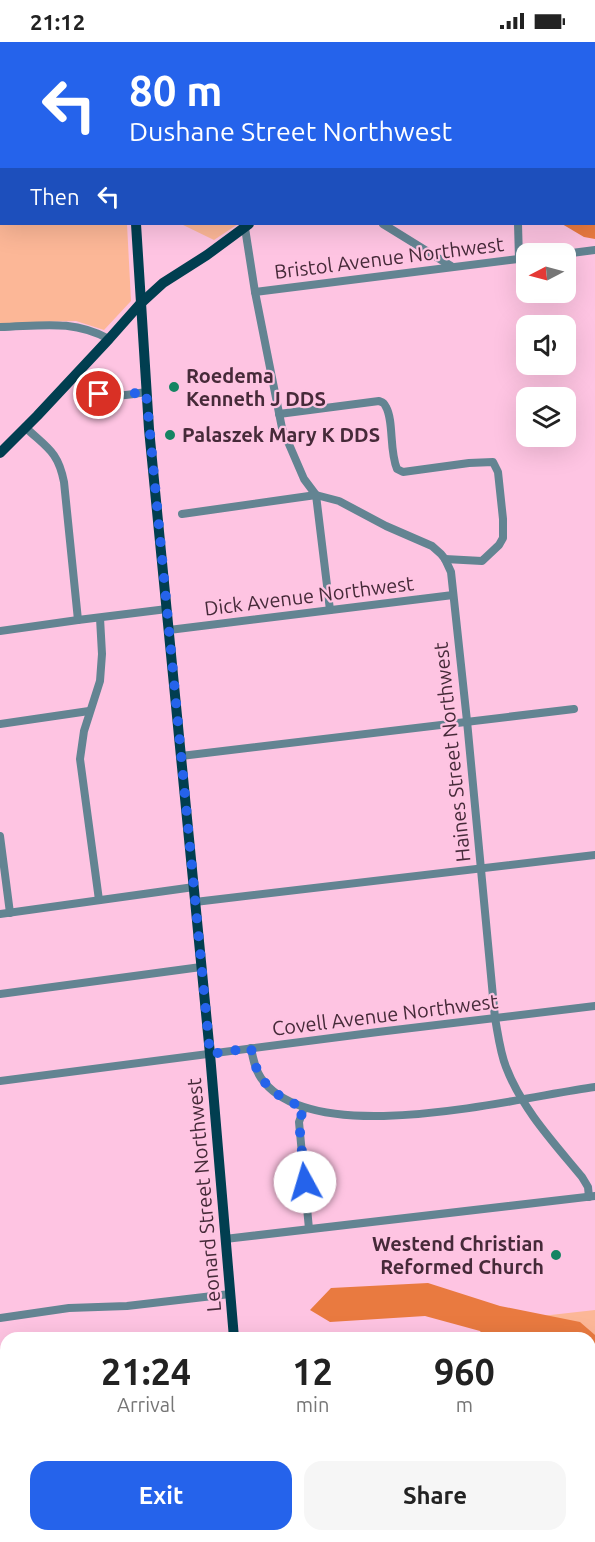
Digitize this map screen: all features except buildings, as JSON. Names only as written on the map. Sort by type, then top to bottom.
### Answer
[{"type":"main road","name":"Leonard Street Northwest","points":[[135,225],[146,392],[210,1054],[233,1332]]},
{"type":"main road","points":[[0,453],[110,339],[140,304],[163,283],[247,226]]},
{"type":"street","points":[[385,225],[451,267]]},
{"type":"street","points":[[518,225],[521,243]]},
{"type":"street","points":[[247,226],[255,292],[282,428],[304,479],[316,495],[330,610]]},
{"type":"street","points":[[576,252],[595,250]]},
{"type":"street","name":"Bristol Avenue Northwest","points":[[255,292],[516,260]]},
{"type":"street","points":[[0,327],[80,327],[110,339]]},
{"type":"street","points":[[78,373],[92,390],[99,394],[121,395],[146,392]]},
{"type":"street","points":[[182,514],[316,495],[339,501],[386,526],[432,546],[445,559],[482,561],[499,545],[503,538],[503,519],[498,472],[492,462],[403,472],[397,469],[392,449],[388,410],[385,404],[379,401],[279,414]]},
{"type":"street","points":[[25,427],[54,454],[61,466],[78,620]]},
{"type":"street","name":"Haines Street Northwest","points":[[445,559],[451,572],[495,1018],[500,1046],[506,1068],[522,1099],[582,1178],[592,1197]]},
{"type":"street","name":"Dick Avenue Northwest","points":[[169,630],[453,595]]},
{"type":"street","points":[[0,631],[167,609]]},
{"type":"street","points":[[99,900],[80,759],[89,711],[100,681],[102,654],[100,618]]},
{"type":"street","points":[[181,756],[574,709]]},
{"type":"street","points":[[0,724],[89,711]]},
{"type":"street","points":[[0,836],[10,913]]},
{"type":"street","points":[[195,902],[595,855]]},
{"type":"street","points":[[0,914],[194,887]]},
{"type":"street","points":[[0,994],[201,967]]},
{"type":"street","name":"Covell Avenue Northwest","points":[[0,1081],[595,1006]]},
{"type":"street","points":[[251,1048],[254,1064],[262,1080],[289,1102],[304,1108],[355,1115],[409,1115],[595,1088]]},
{"type":"street","points":[[304,1108],[299,1122],[309,1229]]},
{"type":"street","points":[[225,1239],[592,1197]]},
{"type":"street","points":[[0,1318],[69,1308],[127,1306],[230,1294]]},
{"type":"shaded area","points":[[0,225],[127,225],[131,301],[104,330],[76,321],[0,326]]},
{"type":"shaded area","points":[[183,225],[236,225],[214,240]]},
{"type":"shaded area","points":[[564,225],[595,225],[595,239],[584,237]]},
{"type":"shaded area","points":[[428,1283],[500,1306],[580,1322],[592,1332],[481,1332],[425,1316],[330,1322],[310,1310],[331,1288]]},
{"type":"shaded area","points":[[595,1310],[595,1332],[562,1332],[506,1320]]},
{"type":"place","name":"Roedema Kenneth J DDS","points":[[174,387]]},
{"type":"place","name":"Palaszek Mary K DDS","points":[[170,435]]},
{"type":"place","name":"Westend Christian Reformed Church","points":[[556,1255]]},
{"type":"route","points":[[99,394],[121,395],[146,392],[210,1054],[251,1048],[254,1064],[262,1080],[289,1102],[304,1108],[299,1122],[305,1182]]}]
